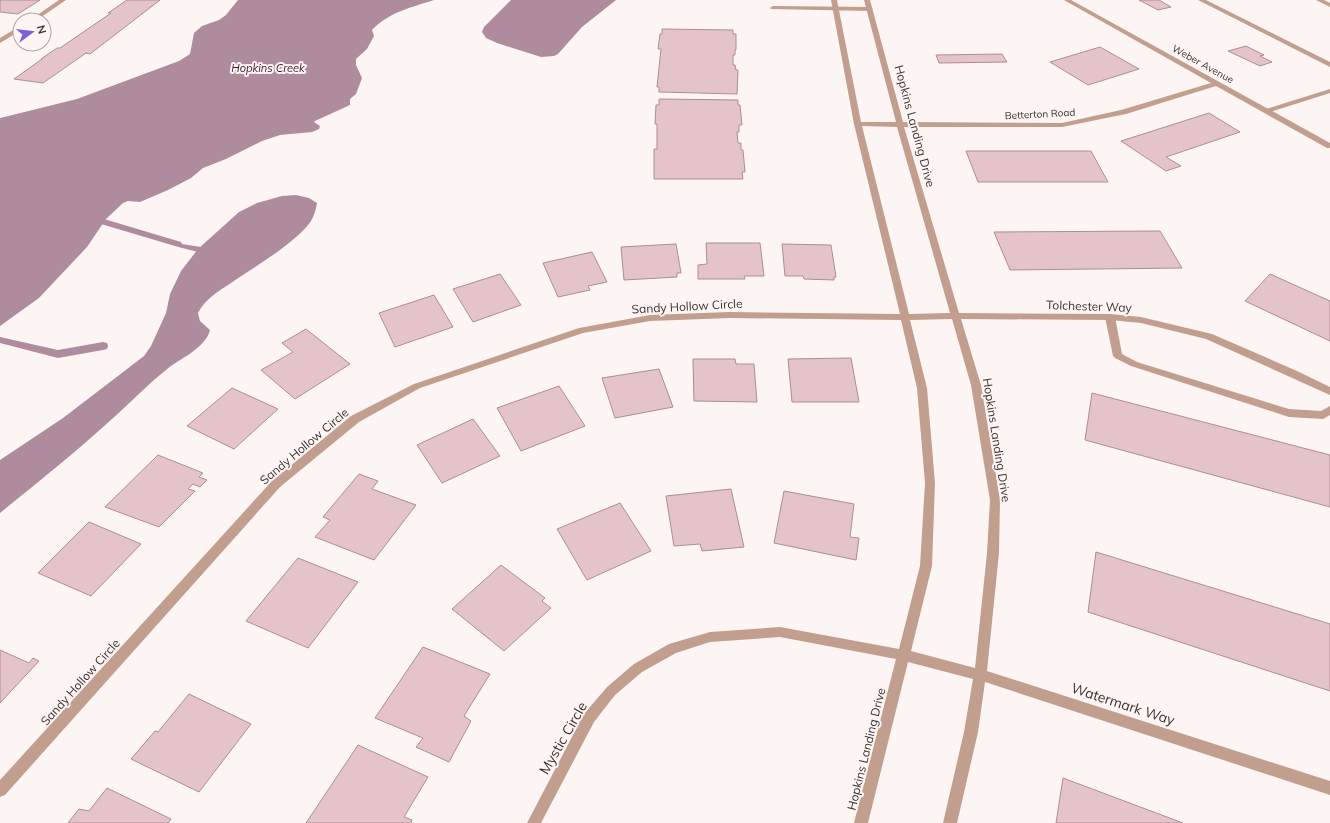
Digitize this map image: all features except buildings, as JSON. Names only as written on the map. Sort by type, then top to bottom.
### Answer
[{"type":"street","points":[[44,12],[63,0]]},
{"type":"street","name":"Weber Avenue","points":[[1067,0],[1330,146]]},
{"type":"street","points":[[1201,0],[1330,65]]},
{"type":"street","points":[[1319,0],[1330,5]]},
{"type":"street","points":[[773,8],[835,4],[868,4]]},
{"type":"street","name":"Hopkins Landing Drive","points":[[835,4],[858,124],[922,388],[930,483],[926,566],[861,823]]},
{"type":"street","name":"Hopkins Landing Drive","points":[[868,4],[900,125],[976,385],[995,500],[993,553],[980,674],[971,732],[950,823]]},
{"type":"street","points":[[0,41],[12,33]]},
{"type":"street","name":"Betterton Road","points":[[858,124],[1062,125],[1123,112],[1217,83]]},
{"type":"street","points":[[1267,110],[1330,91]]},
{"type":"street","name":"Sandy Hollow Circle","points":[[0,790],[276,484],[355,419],[417,386],[582,330],[650,318],[730,315],[905,317]]},
{"type":"street","name":"Tolchester Way","points":[[905,317],[1110,317],[1141,320],[1209,336],[1294,373],[1330,391]]},
{"type":"street","points":[[1110,317],[1118,356],[1134,364],[1289,413],[1323,415],[1330,410]]},
{"type":"street","name":"Mystic Circle","points":[[534,823],[589,718],[611,691],[638,668],[673,648],[710,637],[780,632],[904,655]]},
{"type":"street","name":"Watermark Way","points":[[904,655],[980,674],[1330,788]]},
{"type":"water","name":"Hopkins Creek","points":[[238,0],[434,0],[394,14],[386,18],[372,30],[374,36],[367,49],[356,59],[356,65],[362,78],[356,94],[350,99],[350,105],[315,121],[314,122],[320,126],[319,129],[312,132],[280,135],[262,141],[226,159],[203,168],[191,178],[168,190],[140,202],[128,201],[123,203],[106,219],[87,247],[39,298],[0,326],[0,118],[77,99],[179,61],[190,54],[194,33],[202,26],[219,20],[226,15]]},
{"type":"water","points":[[511,0],[616,0],[582,27],[558,54],[554,56],[541,57],[497,43],[486,38],[482,32],[484,27]]},
{"type":"water","points":[[296,195],[309,198],[317,203],[311,221],[285,246],[208,299],[198,313],[200,321],[210,330],[203,343],[159,376],[85,443],[0,513],[0,460],[63,418],[144,356],[151,346],[166,313],[170,294],[181,271],[198,249],[239,212],[257,203],[282,196]]},
{"type":"waterway","points":[[104,222],[178,244]]},
{"type":"waterway","points":[[185,246],[198,249]]},
{"type":"waterway","points":[[0,340],[58,354],[103,346]]}]
